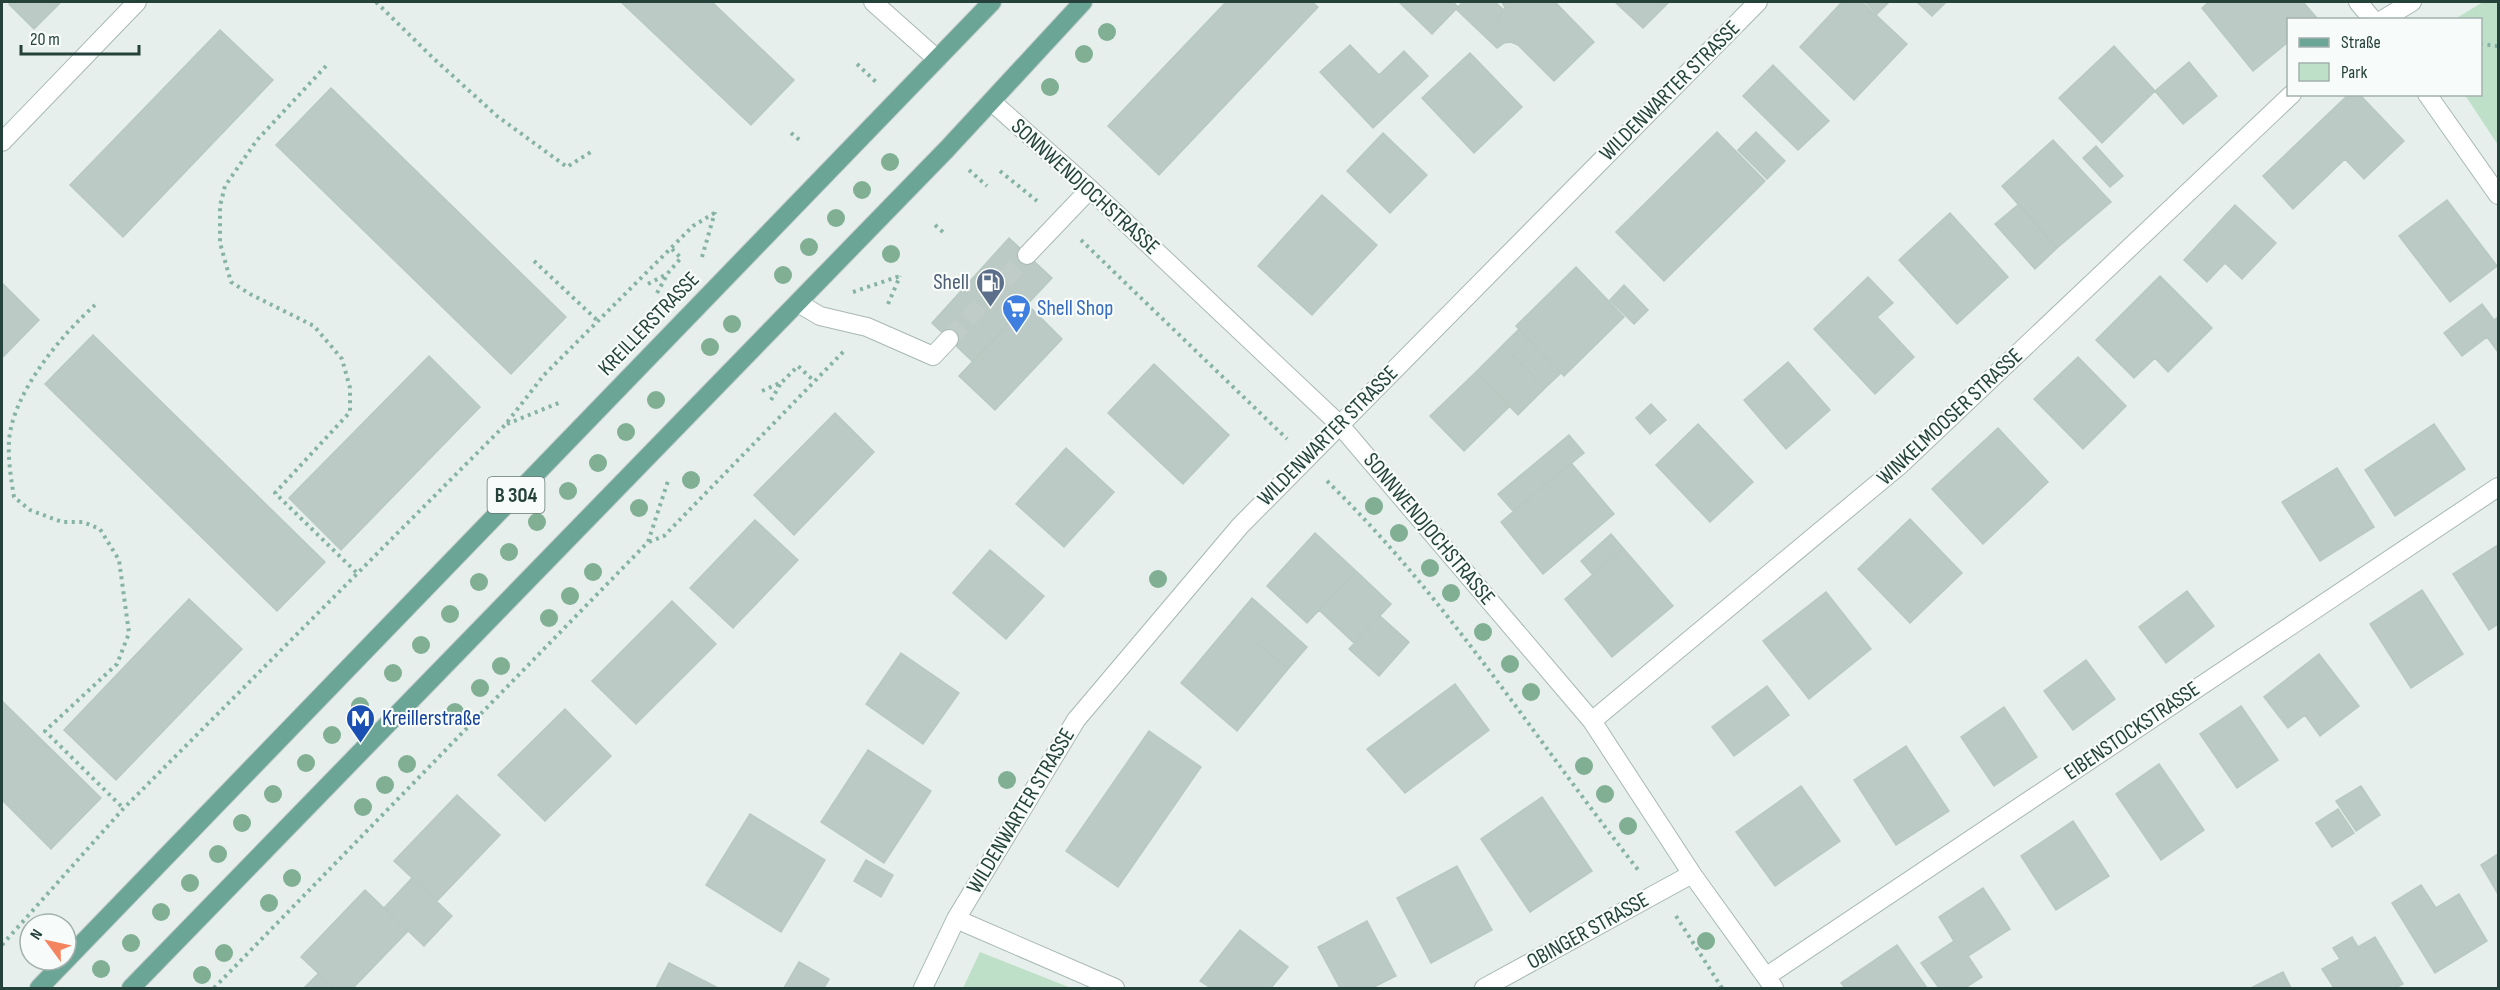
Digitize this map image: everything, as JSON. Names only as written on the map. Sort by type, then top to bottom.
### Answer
[{"type":"main road","name":"KREILLERSTRASSE","points":[[39,988],[992,2]]},
{"type":"main road","points":[[131,988],[947,149],[1083,2]]},
{"type":"street","points":[[2,142],[137,2]]},
{"type":"street","points":[[873,2],[938,58]]},
{"type":"street","name":"WILDENWARTER STRASSE","points":[[923,988],[956,919],[1076,720],[1240,526],[1758,2]]},
{"type":"street","points":[[2358,2],[2371,18]]},
{"type":"street","points":[[2385,18],[2412,2]]},
{"type":"street","name":"WINKELMOOSER STRASSE","points":[[1592,721],[1900,465],[2290,96]]},
{"type":"street","points":[[2428,96],[2499,195]]},
{"type":"street","name":"SONNWENDJOCHSTRASSE","points":[[992,102],[1090,189],[1339,424],[1592,721],[1692,874],[1771,982]]},
{"type":"street","points":[[1027,255],[1090,189]]},
{"type":"street","points":[[798,303],[820,316],[867,327],[933,356],[949,339]]},
{"type":"street","name":"EIBENSTOCKSTRASSE","points":[[1771,982],[2499,487]]},
{"type":"street","name":"OBINGER STRASSE","points":[[1484,988],[1692,874]]},
{"type":"street","points":[[956,919],[1114,988]]},
{"type":"path","points":[[376,2],[497,116],[567,167],[594,150]]},
{"type":"path","points":[[2482,44],[2499,46]]},
{"type":"path","points":[[857,64],[897,102]]},
{"type":"path","points":[[326,66],[257,140],[225,186],[220,206],[220,243],[231,282],[314,326],[342,359],[350,388],[350,412],[275,493],[357,573]]},
{"type":"path","points":[[791,133],[802,142]]},
{"type":"path","points":[[947,149],[987,186]]},
{"type":"path","points":[[1000,171],[1060,220],[1363,515],[1448,614],[1672,911],[1722,988]]},
{"type":"path","points":[[2,945],[123,808],[505,425],[544,375],[693,226],[716,212]]},
{"type":"path","points":[[935,225],[942,232]]},
{"type":"path","points":[[657,293],[667,274],[681,258],[671,248]]},
{"type":"path","points":[[534,261],[598,321]]},
{"type":"path","points":[[648,284],[667,274]]},
{"type":"path","points":[[214,988],[648,542],[664,536],[867,327],[891,302],[900,276]]},
{"type":"path","points":[[95,305],[76,321],[50,353],[26,391],[9,439],[10,475],[14,497],[30,510],[62,522],[84,522],[100,529],[119,560],[129,633],[117,664],[45,731],[123,808]]},
{"type":"path","points":[[771,400],[782,382],[798,366],[814,381]]},
{"type":"path","points":[[762,391],[782,382]]},
{"type":"green space","points":[[2483,2],[2498,2],[2498,145],[2466,96],[2482,96],[2482,18],[2457,18]]},
{"type":"green space","points":[[980,952],[1071,988],[963,988]]},
{"type":"building","points":[[12,2],[61,2],[34,29],[9,4]]},
{"type":"building","points":[[621,2],[712,2],[794,80],[751,125]]},
{"type":"building","points":[[1226,2],[1312,2],[1318,7],[1159,175],[1108,126]]},
{"type":"building","points":[[1399,2],[1453,2],[1458,7],[1432,34]]},
{"type":"building","points":[[1463,2],[1495,2],[1504,10],[1495,22],[1518,45],[1511,42],[1504,43],[1497,48],[1456,9]]},
{"type":"building","points":[[1502,2],[1555,2],[1594,42],[1554,81],[1495,22],[1505,8]]},
{"type":"building","points":[[1615,2],[1669,2],[1643,28]]},
{"type":"building","points":[[1842,2],[1862,2],[1907,44],[1854,100],[1800,47]]},
{"type":"building","points":[[1865,2],[1889,2],[1877,14]]},
{"type":"building","points":[[1917,2],[1946,2],[1932,16]]},
{"type":"building","points":[[2209,2],[2303,2],[2317,18],[2287,18],[2287,43],[2253,71],[2202,8]]},
{"type":"building","points":[[220,30],[273,80],[123,237],[70,185]]},
{"type":"building","points":[[1350,45],[1379,75],[1404,51],[1428,76],[1373,128],[1320,72]]},
{"type":"building","points":[[2114,46],[2155,91],[2102,143],[2059,98]]},
{"type":"building","points":[[1470,53],[1522,107],[1474,153],[1422,98]]},
{"type":"building","points":[[2189,62],[2217,96],[2183,124],[2155,91]]},
{"type":"building","points":[[1773,65],[1829,121],[1798,150],[1743,96]]},
{"type":"building","points":[[331,88],[566,317],[511,374],[276,145]]},
{"type":"building","points":[[2347,96],[2361,96],[2404,141],[2364,179],[2345,159],[2293,209],[2263,176]]},
{"type":"building","points":[[1717,132],[1765,181],[1664,281],[1616,232]]},
{"type":"building","points":[[1756,132],[1785,161],[1767,179],[1738,150]]},
{"type":"building","points":[[1383,133],[1427,175],[1390,213],[1347,171]]},
{"type":"building","points":[[2053,140],[2111,202],[2057,248],[2002,186]]},
{"type":"building","points":[[2096,146],[2123,176],[2110,187],[2083,158]]},
{"type":"building","points":[[1322,195],[1377,245],[1312,315],[1258,266]]},
{"type":"building","points":[[2447,200],[2497,266],[2450,302],[2399,236]]},
{"type":"building","points":[[2019,204],[2057,248],[2035,269],[1995,224]]},
{"type":"building","points":[[2235,205],[2276,243],[2242,279],[2225,263],[2207,282],[2184,260]]},
{"type":"building","points":[[1950,213],[2008,277],[1957,324],[1899,260]]},
{"type":"building","points":[[1009,238],[1052,278],[973,362],[932,323]]},
{"type":"building","points":[[1576,267],[1624,317],[1564,376],[1516,326]]},
{"type":"building","points":[[2160,276],[2212,328],[2168,372],[2155,358],[2134,378],[2096,340]]},
{"type":"building","points":[[1868,277],[1893,303],[1877,317],[1914,357],[1875,394],[1814,329]]},
{"type":"building","points":[[2,283],[39,320],[2,358]]},
{"type":"building","points":[[1624,285],[1648,310],[1634,324],[1610,300]]},
{"type":"building","points":[[1027,304],[1062,339],[995,410],[959,376]]},
{"type":"building","points":[[2482,304],[2494,320],[2498,317],[2498,352],[2487,337],[2462,356],[2444,333]]},
{"type":"building","points":[[1519,329],[1561,373],[1545,388],[1503,345]]},
{"type":"building","points":[[93,335],[325,562],[277,611],[45,384]]},
{"type":"building","points":[[1503,345],[1545,388],[1518,415],[1476,372]]},
{"type":"building","points":[[429,356],[480,407],[341,550],[289,498]]},
{"type":"building","points":[[2078,357],[2126,406],[2083,449],[2034,399]]},
{"type":"building","points":[[1788,362],[1830,410],[1786,449],[1744,400]]},
{"type":"building","points":[[1154,364],[1229,435],[1183,484],[1108,413]]},
{"type":"building","points":[[1476,372],[1509,407],[1464,451],[1430,416]]},
{"type":"building","points":[[1651,404],[1666,420],[1650,434],[1636,418]]},
{"type":"building","points":[[835,413],[874,452],[794,535],[754,495]]},
{"type":"building","points":[[1698,424],[1753,482],[1710,522],[1656,465]]},
{"type":"building","points":[[2434,424],[2465,469],[2395,516],[2365,470]]},
{"type":"building","points":[[1998,428],[2048,482],[1983,544],[1932,489]]},
{"type":"building","points":[[1569,435],[1584,453],[1513,511],[1498,494]]},
{"type":"building","points":[[1066,448],[1114,492],[1064,547],[1016,504]]},
{"type":"building","points":[[1571,463],[1614,514],[1543,574],[1501,522]]},
{"type":"building","points":[[2337,468],[2374,527],[2320,561],[2282,502]]},
{"type":"building","points":[[1910,519],[1962,573],[1910,623],[1858,569]]},
{"type":"building","points":[[755,520],[798,560],[733,628],[690,588]]},
{"type":"building","points":[[1315,533],[1356,571],[1307,623],[1267,586]]},
{"type":"building","points":[[1611,534],[1623,548],[1593,575],[1581,561]]},
{"type":"building","points":[[2498,545],[2498,624],[2489,630],[2453,574]]},
{"type":"building","points":[[1623,548],[1673,606],[1612,657],[1565,599]]},
{"type":"building","points":[[990,550],[1044,596],[1006,639],[953,593]]},
{"type":"building","points":[[1356,571],[1391,604],[1354,643],[1319,610]]},
{"type":"building","points":[[2422,590],[2463,654],[2411,688],[2370,624]]},
{"type":"building","points":[[2187,591],[2214,626],[2166,663],[2139,627]]},
{"type":"building","points":[[1826,592],[1871,649],[1809,699],[1763,641]]},
{"type":"building","points":[[1252,598],[1307,647],[1288,669],[1232,622]]},
{"type":"building","points":[[189,599],[242,649],[116,780],[64,730]]},
{"type":"building","points":[[672,601],[716,644],[636,724],[592,681]]},
{"type":"building","points":[[1380,616],[1409,642],[1379,676],[1349,649]]},
{"type":"building","points":[[1232,622],[1288,669],[1237,731],[1181,683]]},
{"type":"building","points":[[901,653],[959,693],[923,744],[866,704]]},
{"type":"building","points":[[2319,654],[2359,706],[2320,736],[2305,715],[2288,728],[2264,697]]},
{"type":"building","points":[[2086,660],[2115,699],[2073,730],[2044,691]]},
{"type":"building","points":[[1455,684],[1489,730],[1405,793],[1367,749]]},
{"type":"building","points":[[1767,686],[1789,715],[1734,756],[1712,727]]},
{"type":"building","points":[[2,701],[101,798],[51,849],[2,800]]},
{"type":"building","points":[[2241,706],[2278,760],[2237,788],[2200,734]]},
{"type":"building","points":[[2004,707],[2037,757],[1994,786],[1961,737]]},
{"type":"building","points":[[565,709],[611,756],[545,821],[498,775]]},
{"type":"building","points":[[1149,731],[1201,767],[1118,887],[1066,851]]},
{"type":"building","points":[[1906,746],[1949,811],[1896,845],[1854,780]]},
{"type":"building","points":[[868,750],[931,791],[884,863],[821,822]]},
{"type":"building","points":[[2159,764],[2204,830],[2161,860],[2116,794]]},
{"type":"building","points":[[1801,786],[1840,841],[1775,886],[1736,832]]},
{"type":"building","points":[[2361,786],[2380,815],[2356,831],[2336,801]]},
{"type":"building","points":[[457,795],[500,835],[437,901],[394,861]]},
{"type":"building","points":[[1542,797],[1592,871],[1530,912],[1481,839]]},
{"type":"building","points":[[2338,809],[2354,833],[2332,847],[2316,823]]},
{"type":"building","points":[[750,814],[825,860],[781,932],[706,885]]},
{"type":"building","points":[[2073,821],[2109,876],[2056,910],[2021,856]]},
{"type":"building","points":[[2498,854],[2498,894],[2481,865]]},
{"type":"building","points":[[866,860],[893,875],[881,897],[854,881]]},
{"type":"building","points":[[1457,866],[1492,930],[1431,963],[1397,898]]},
{"type":"building","points":[[412,878],[452,916],[424,946],[384,908]]},
{"type":"building","points":[[2421,885],[2436,908],[2459,894],[2487,941],[2435,973],[2392,903]]},
{"type":"building","points":[[1983,888],[2010,929],[1968,956],[1982,977],[1965,988],[1939,988],[1921,963],[1954,941],[1939,917]]},
{"type":"building","points":[[365,890],[408,931],[353,988],[334,988],[301,957]]},
{"type":"building","points":[[1367,921],[1396,976],[1372,988],[1340,988],[1318,947]]},
{"type":"building","points":[[1240,930],[1288,967],[1271,988],[1211,988],[1200,981]]},
{"type":"building","points":[[2352,937],[2358,947],[2375,937],[2403,984],[2395,988],[2334,988],[2322,969],[2340,959],[2333,948]]},
{"type":"building","points":[[1897,945],[1927,988],[1845,988],[1841,983]]},
{"type":"building","points":[[799,962],[829,979],[824,988],[784,988]]},
{"type":"building","points":[[669,963],[718,988],[656,988]]},
{"type":"building","points":[[2283,972],[2291,988],[2251,988]]},
{"type":"building","points":[[318,974],[334,988],[304,988]]},
{"type":"tunnel","points":[[949,339],[1027,255]]},
{"type":"place","name":"Shell","points":[[990,308]]},
{"type":"place","name":"Shell Shop","points":[[1016,334]]},
{"type":"place","name":"Kreillerstraße","points":[[361,744]]}]
